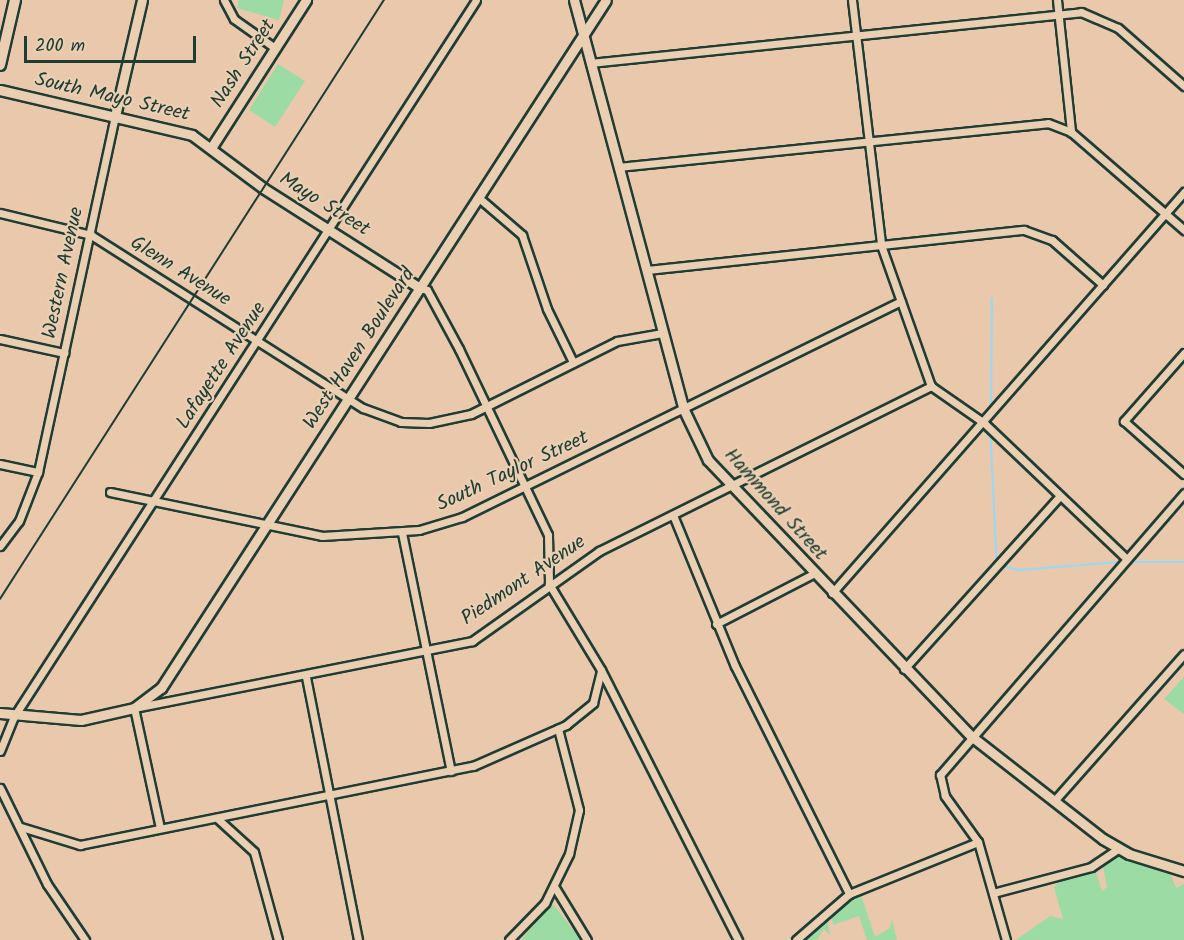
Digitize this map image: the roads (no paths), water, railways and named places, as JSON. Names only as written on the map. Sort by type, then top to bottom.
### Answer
[{"type":"main road","points":[[0,65],[15,0]]},
{"type":"street","name":"Western Avenue","points":[[0,546],[19,521],[39,472],[142,0]]},
{"type":"street","points":[[224,0],[234,19],[275,48]]},
{"type":"street","name":"Nash Street","points":[[211,148],[306,0]]},
{"type":"street","name":"Lafayette Avenue","points":[[0,751],[14,718],[476,0]]},
{"type":"street","name":"Hammond Street","points":[[574,0],[662,333],[684,410],[701,448],[730,486],[904,669],[971,735],[1054,801],[1119,848],[1184,871]]},
{"type":"street","name":"West Haven Boulevard","points":[[134,708],[182,662],[583,32],[606,0]]},
{"type":"street","points":[[852,0],[881,245],[931,386],[984,423],[1059,498],[1127,559]]},
{"type":"street","points":[[1057,0],[1071,132]]},
{"type":"street","points":[[590,63],[1058,13],[1098,15],[1184,86]]},
{"type":"street","name":"South Mayo Street","points":[[0,90],[192,135],[211,148]]},
{"type":"street","points":[[618,167],[1039,122],[1071,132],[1184,230]]},
{"type":"street","name":"Mayo Street","points":[[211,148],[420,288]]},
{"type":"street","points":[[832,593],[984,423],[1184,192]]},
{"type":"street","points":[[479,198],[522,235],[547,309],[573,362]]},
{"type":"street","name":"Glenn Avenue","points":[[0,213],[91,235],[350,399],[384,417],[414,424],[487,408],[573,362],[632,336],[662,333]]},
{"type":"street","points":[[646,270],[1023,230],[1052,240],[1102,285]]},
{"type":"street","points":[[420,288],[427,290],[526,486],[548,535],[549,584],[601,670],[738,940]]},
{"type":"street","name":"South Taylor Street","points":[[110,492],[322,536],[402,533],[462,517],[684,410],[901,301]]},
{"type":"street","points":[[0,339],[64,353]]},
{"type":"street","points":[[1184,354],[1124,421],[1184,474]]},
{"type":"street","name":"Piedmont Avenue","points":[[0,713],[14,718],[64,722],[306,677],[483,636],[576,564],[931,386]]},
{"type":"street","points":[[0,464],[39,472]]},
{"type":"street","points":[[1003,939],[993,892],[978,842],[940,783],[944,768],[1184,493]]},
{"type":"street","points":[[904,669],[1059,498]]},
{"type":"street","points":[[673,515],[716,624],[849,894]]},
{"type":"street","points":[[402,533],[424,650],[451,771]]},
{"type":"street","points":[[716,624],[813,574]]},
{"type":"street","points":[[1054,801],[1184,654]]},
{"type":"street","points":[[21,827],[74,845],[194,822],[219,820],[330,794],[451,771],[507,755],[558,729],[593,703],[601,670]]},
{"type":"street","points":[[306,677],[357,940]]},
{"type":"street","points":[[134,708],[160,828]]},
{"type":"street","points":[[509,940],[554,886],[569,854],[579,810],[558,729]]},
{"type":"street","points":[[0,788],[47,884],[82,939]]},
{"type":"street","points":[[219,820],[254,852],[278,940]]},
{"type":"street","points":[[796,940],[849,894],[978,842]]},
{"type":"street","points":[[993,892],[1091,867],[1119,848]]},
{"type":"street","points":[[554,886],[587,940]]},
{"type":"waterway","points":[[991,409],[992,299]]},
{"type":"waterway","points":[[991,416],[991,427]]},
{"type":"waterway","points":[[991,434],[997,561]]},
{"type":"waterway","points":[[1000,565],[1019,570],[1119,562]]},
{"type":"waterway","points":[[1127,562],[1184,562]]},
{"type":"railway","points":[[0,599],[384,0]]}]
